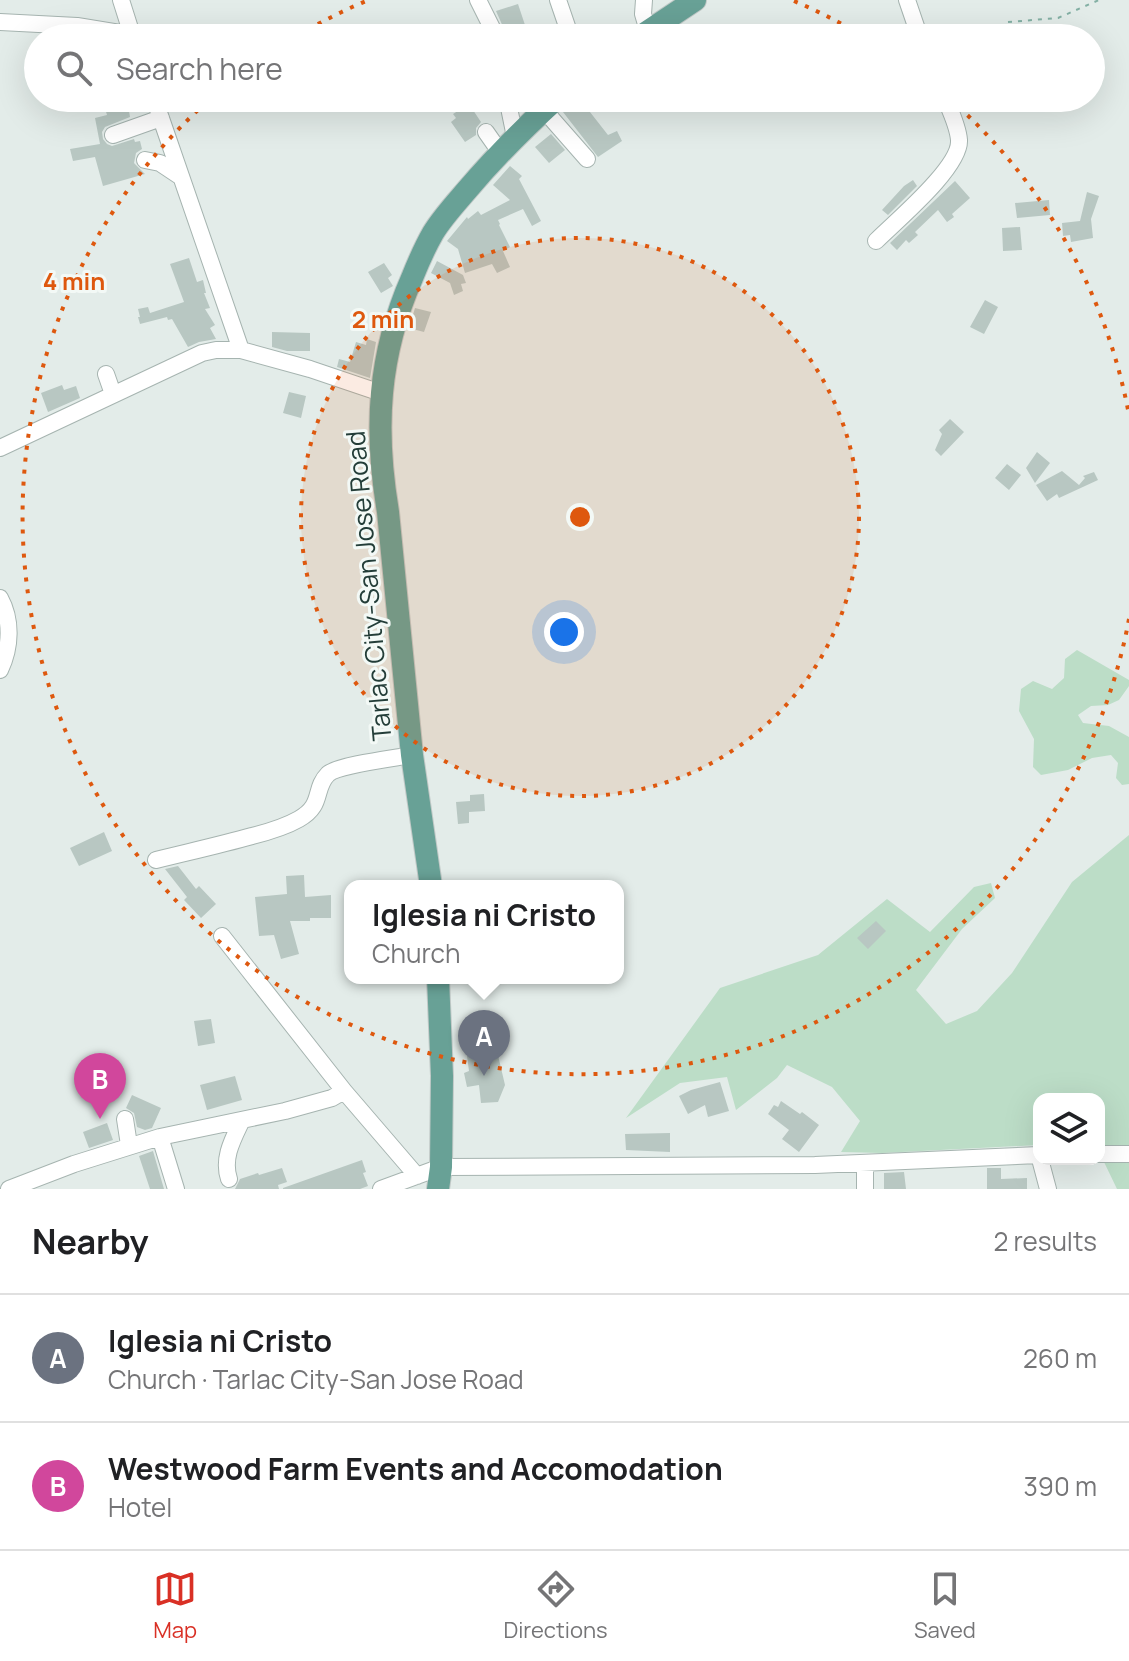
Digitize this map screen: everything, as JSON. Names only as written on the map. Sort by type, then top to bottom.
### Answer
[{"type":"main road","points":[[659,24],[695,0]]},
{"type":"main road","name":"Tarlac City-San Jose Road","points":[[430,880],[412,755],[382,479],[381,393],[396,316],[433,233],[508,145],[542,112]]},
{"type":"main road","points":[[438,984],[442,1076],[439,1178]]},
{"type":"street","points":[[121,0],[128,24]]},
{"type":"street","points":[[478,0],[490,24]]},
{"type":"street","points":[[558,0],[566,24]]},
{"type":"street","points":[[643,24],[644,0]]},
{"type":"street","points":[[907,0],[915,24]]},
{"type":"street","points":[[0,22],[38,24]]},
{"type":"street","points":[[159,112],[241,350]]},
{"type":"street","points":[[507,112],[508,145]]},
{"type":"street","points":[[555,112],[587,159]]},
{"type":"street","points":[[876,241],[940,178],[956,156],[959,140],[950,112]]},
{"type":"street","points":[[113,135],[161,118]]},
{"type":"street","points":[[486,132],[508,145]]},
{"type":"street","points":[[145,160],[160,163],[181,177]]},
{"type":"street","points":[[3,442],[202,353],[230,349],[289,363],[381,393]]},
{"type":"street","points":[[106,374],[113,394]]},
{"type":"street","points":[[0,598],[9,622],[8,641],[0,670]]},
{"type":"street","points":[[156,860],[292,823],[312,810],[329,773],[412,755]]},
{"type":"street","points":[[222,936],[344,1091],[417,1176]]},
{"type":"street","points":[[9,1189],[33,1185],[74,1164],[129,1145],[332,1098],[344,1091]]},
{"type":"street","points":[[125,1119],[129,1145]]},
{"type":"street","points":[[229,1179],[227,1156],[242,1120]]},
{"type":"street","points":[[160,1137],[176,1189]]},
{"type":"street","points":[[1105,1154],[1129,1154]]},
{"type":"street","points":[[381,1189],[417,1176],[439,1178],[1033,1156]]},
{"type":"street","points":[[865,1163],[865,1189]]},
{"type":"street","points":[[1041,1165],[1048,1189]]},
{"type":"path","points":[[1008,22],[1058,18],[1099,0]]},
{"type":"green space","points":[[1077,650],[1129,680],[1129,686],[1119,700],[1108,705],[1091,706],[1078,715],[1083,723],[1109,726],[1129,737],[1129,784],[1122,785],[1116,778],[1118,763],[1111,755],[1092,758],[1068,770],[1041,775],[1033,767],[1034,739],[1019,711],[1021,689],[1033,681],[1052,689],[1064,678],[1065,659]]},
{"type":"green space","points":[[1129,835],[1129,1189],[1117,1189],[1105,1164],[1105,1093],[1033,1093],[1033,1145],[882,1153],[841,1152],[860,1121],[832,1087],[787,1065],[777,1078],[736,1110],[727,1077],[680,1083],[626,1118],[720,988],[818,955],[887,899],[930,932],[974,887],[991,883],[995,898],[962,929],[916,990],[946,1024],[977,1011],[1012,973],[1072,882]]},
{"type":"building","points":[[518,4],[525,24],[502,24],[496,11]]},
{"type":"building","points":[[106,112],[129,112],[130,117],[105,127],[103,139],[112,146],[134,139],[135,142],[140,141],[142,149],[136,153],[134,163],[145,174],[103,186],[95,157],[73,161],[70,149],[100,144],[95,118],[107,115]]},
{"type":"building","points":[[474,112],[481,122],[476,128],[476,135],[465,142],[451,122],[456,118],[453,114]]},
{"type":"building","points":[[563,112],[590,112],[608,135],[617,131],[622,141],[598,157]]},
{"type":"building","points":[[551,134],[565,150],[549,163],[535,147]]},
{"type":"building","points":[[510,166],[522,176],[519,179],[541,221],[532,226],[523,209],[498,220],[510,247],[503,251],[510,267],[497,273],[492,264],[465,273],[458,249],[447,241],[467,217],[478,211],[481,215],[510,200],[493,185]]},
{"type":"building","points":[[913,180],[917,186],[888,215],[882,210],[904,186]]},
{"type":"building","points":[[955,181],[970,198],[947,222],[938,210],[915,232],[918,235],[909,243],[906,240],[897,250],[890,243]]},
{"type":"building","points":[[1087,192],[1099,196],[1091,219],[1093,238],[1071,242],[1070,235],[1063,236],[1062,223],[1080,221]]},
{"type":"building","points":[[1049,200],[1050,215],[1017,218],[1015,203]]},
{"type":"building","points":[[1020,227],[1022,250],[1003,251],[1002,228]]},
{"type":"building","points":[[189,258],[197,282],[203,280],[210,308],[205,309],[215,325],[210,328],[216,339],[188,347],[172,319],[168,320],[167,317],[140,324],[138,309],[148,307],[150,313],[184,302],[170,264]]},
{"type":"building","points":[[437,261],[463,275],[466,283],[461,284],[463,291],[454,295],[450,283],[431,273]]},
{"type":"building","points":[[384,263],[392,275],[388,278],[393,286],[381,293],[368,272]]},
{"type":"building","points":[[985,300],[998,307],[984,334],[970,327]]},
{"type":"building","points":[[415,308],[431,312],[424,332],[409,328]]},
{"type":"building","points":[[272,332],[310,333],[310,351],[287,351],[272,347]]},
{"type":"building","points":[[367,339],[376,342],[370,378],[337,367],[339,359],[350,362],[356,342],[366,345]]},
{"type":"building","points":[[62,385],[64,390],[76,386],[80,398],[48,412],[41,393]]},
{"type":"building","points":[[289,392],[306,396],[301,418],[283,413]]},
{"type":"building","points":[[950,419],[964,432],[941,456],[935,450],[942,434],[939,430]]},
{"type":"building","points":[[1037,452],[1050,463],[1035,483],[1026,468]]},
{"type":"building","points":[[1007,464],[1021,475],[1009,490],[995,478]]},
{"type":"building","points":[[1062,471],[1079,485],[1085,478],[1083,476],[1094,472],[1098,480],[1059,498],[1057,494],[1047,501],[1036,485]]},
{"type":"building","points":[[484,794],[485,811],[469,812],[469,823],[458,824],[456,802],[470,801],[470,795]]},
{"type":"building","points":[[104,832],[112,851],[79,866],[70,848]]},
{"type":"building","points":[[178,866],[196,889],[199,886],[216,904],[201,918],[184,900],[187,897],[165,869]]},
{"type":"building","points":[[304,875],[305,897],[331,895],[331,918],[290,921],[299,954],[281,959],[274,935],[259,936],[255,897],[287,894],[286,876]]},
{"type":"building","points":[[876,921],[886,931],[868,949],[857,938]]},
{"type":"building","points":[[211,1019],[215,1043],[198,1046],[194,1021]]},
{"type":"building","points":[[497,1051],[505,1085],[498,1102],[481,1103],[479,1085],[467,1087],[464,1073],[469,1071],[467,1056],[481,1055],[483,1068]]},
{"type":"building","points":[[235,1076],[242,1100],[207,1110],[200,1085]]},
{"type":"building","points":[[720,1082],[729,1111],[708,1117],[705,1105],[688,1114],[679,1096]]},
{"type":"building","points":[[132,1095],[161,1108],[152,1128],[145,1130],[137,1127],[134,1113],[126,1108]]},
{"type":"building","points":[[781,1101],[819,1125],[799,1152],[782,1139],[789,1130],[768,1114]]},
{"type":"building","points":[[107,1123],[113,1140],[89,1148],[83,1132]]},
{"type":"building","points":[[670,1133],[670,1152],[626,1150],[625,1134]]},
{"type":"building","points":[[153,1151],[164,1189],[150,1189],[139,1156]]},
{"type":"building","points":[[362,1160],[368,1186],[360,1189],[283,1189],[283,1188]]},
{"type":"building","points":[[282,1168],[287,1182],[278,1185],[279,1189],[235,1189],[240,1179]]},
{"type":"building","points":[[987,1168],[1001,1168],[1001,1179],[1027,1178],[1027,1189],[987,1189]]},
{"type":"building","points":[[904,1172],[906,1189],[884,1189],[884,1173]]},
{"type":"place","name":"Iglesia ni Cristo","points":[[484,1076]]},
{"type":"place","name":"Westwood Farm Events and Accomodation","points":[[100,1119]]}]
